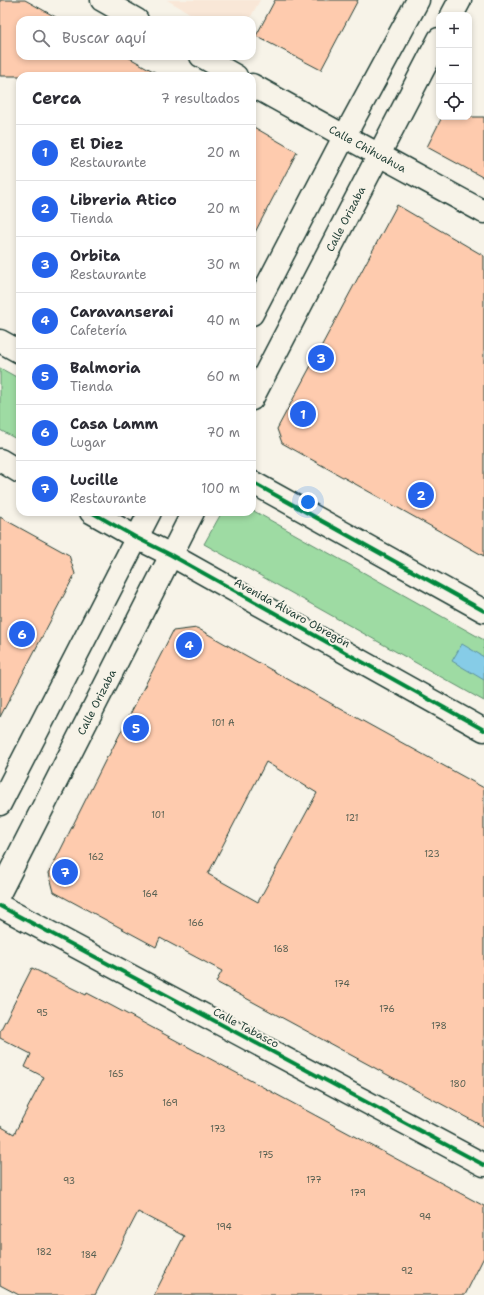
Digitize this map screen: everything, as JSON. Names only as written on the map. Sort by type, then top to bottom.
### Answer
[{"type":"street","points":[[102,0],[130,16]]},
{"type":"street","points":[[256,306],[344,137],[418,0]]},
{"type":"street","points":[[454,12],[460,0]]},
{"type":"street","name":"Calle Orizaba","points":[[256,391],[436,45]]},
{"type":"street","points":[[208,60],[229,72]]},
{"type":"street","name":"Calle Chihuahua","points":[[256,87],[344,137],[379,154],[484,212]]},
{"type":"street","points":[[0,341],[16,350]]},
{"type":"street","points":[[0,460],[16,470]]},
{"type":"street","points":[[256,484],[484,611]]},
{"type":"street","name":"Avenida Álvaro Obregón","points":[[98,516],[171,555],[484,730]]},
{"type":"street","points":[[0,804],[148,516]]},
{"type":"street","name":"Calle Orizaba","points":[[0,892],[191,516]]},
{"type":"street","name":"Calle Tabasco","points":[[0,906],[484,1165]]},
{"type":"shaded area","points":[[167,0],[260,0],[251,16],[195,16]]},
{"type":"green space","points":[[0,368],[16,377],[16,439],[0,430]]},
{"type":"green space","points":[[256,512],[484,640],[484,701],[204,544],[220,516],[256,516]]},
{"type":"water","points":[[462,644],[484,657],[484,680],[452,661]]},
{"type":"building","points":[[0,0],[25,0],[54,16],[16,16],[16,60],[133,60],[155,72],[16,72],[16,76],[0,76]]},
{"type":"building","points":[[275,0],[358,0],[321,70],[256,36]]},
{"type":"building","points":[[472,117],[484,117],[484,178],[427,147],[440,120],[472,120]]},
{"type":"building","points":[[256,128],[297,152],[256,230]]},
{"type":"building","points":[[397,205],[484,256],[484,556],[282,443],[277,429]]},
{"type":"building","points":[[0,517],[69,555],[75,574],[0,717]]},
{"type":"building","points":[[197,628],[484,788],[484,1127],[216,982],[222,971],[160,938],[156,947],[54,892],[49,873],[107,757],[173,631]],"holes":[[[266,762],[317,793],[258,902],[208,874]]]},
{"type":"building","points":[[32,968],[86,995],[87,993],[112,1006],[484,1206],[484,1257],[465,1295],[154,1295],[184,1236],[138,1212],[95,1295],[19,1295],[0,1285],[0,1126],[14,1134],[44,1077],[25,1067],[31,1054],[0,1038],[0,1031]]},
{"type":"cycle path","points":[[256,484],[484,611]]},
{"type":"cycle path","points":[[98,516],[171,555],[484,730]]},
{"type":"cycle path","points":[[0,906],[484,1165]]},
{"type":"place","name":"Orbita","points":[[321,358]]},
{"type":"place","name":"El Diez","points":[[303,414]]},
{"type":"place","name":"Libreria Atico","points":[[421,495]]},
{"type":"place","name":"Casa Lamm","points":[[22,634]]},
{"type":"place","name":"Caravanserai","points":[[189,645]]},
{"type":"place","name":"Balmoria","points":[[136,728]]},
{"type":"place","name":"Lucille","points":[[65,872]]}]
